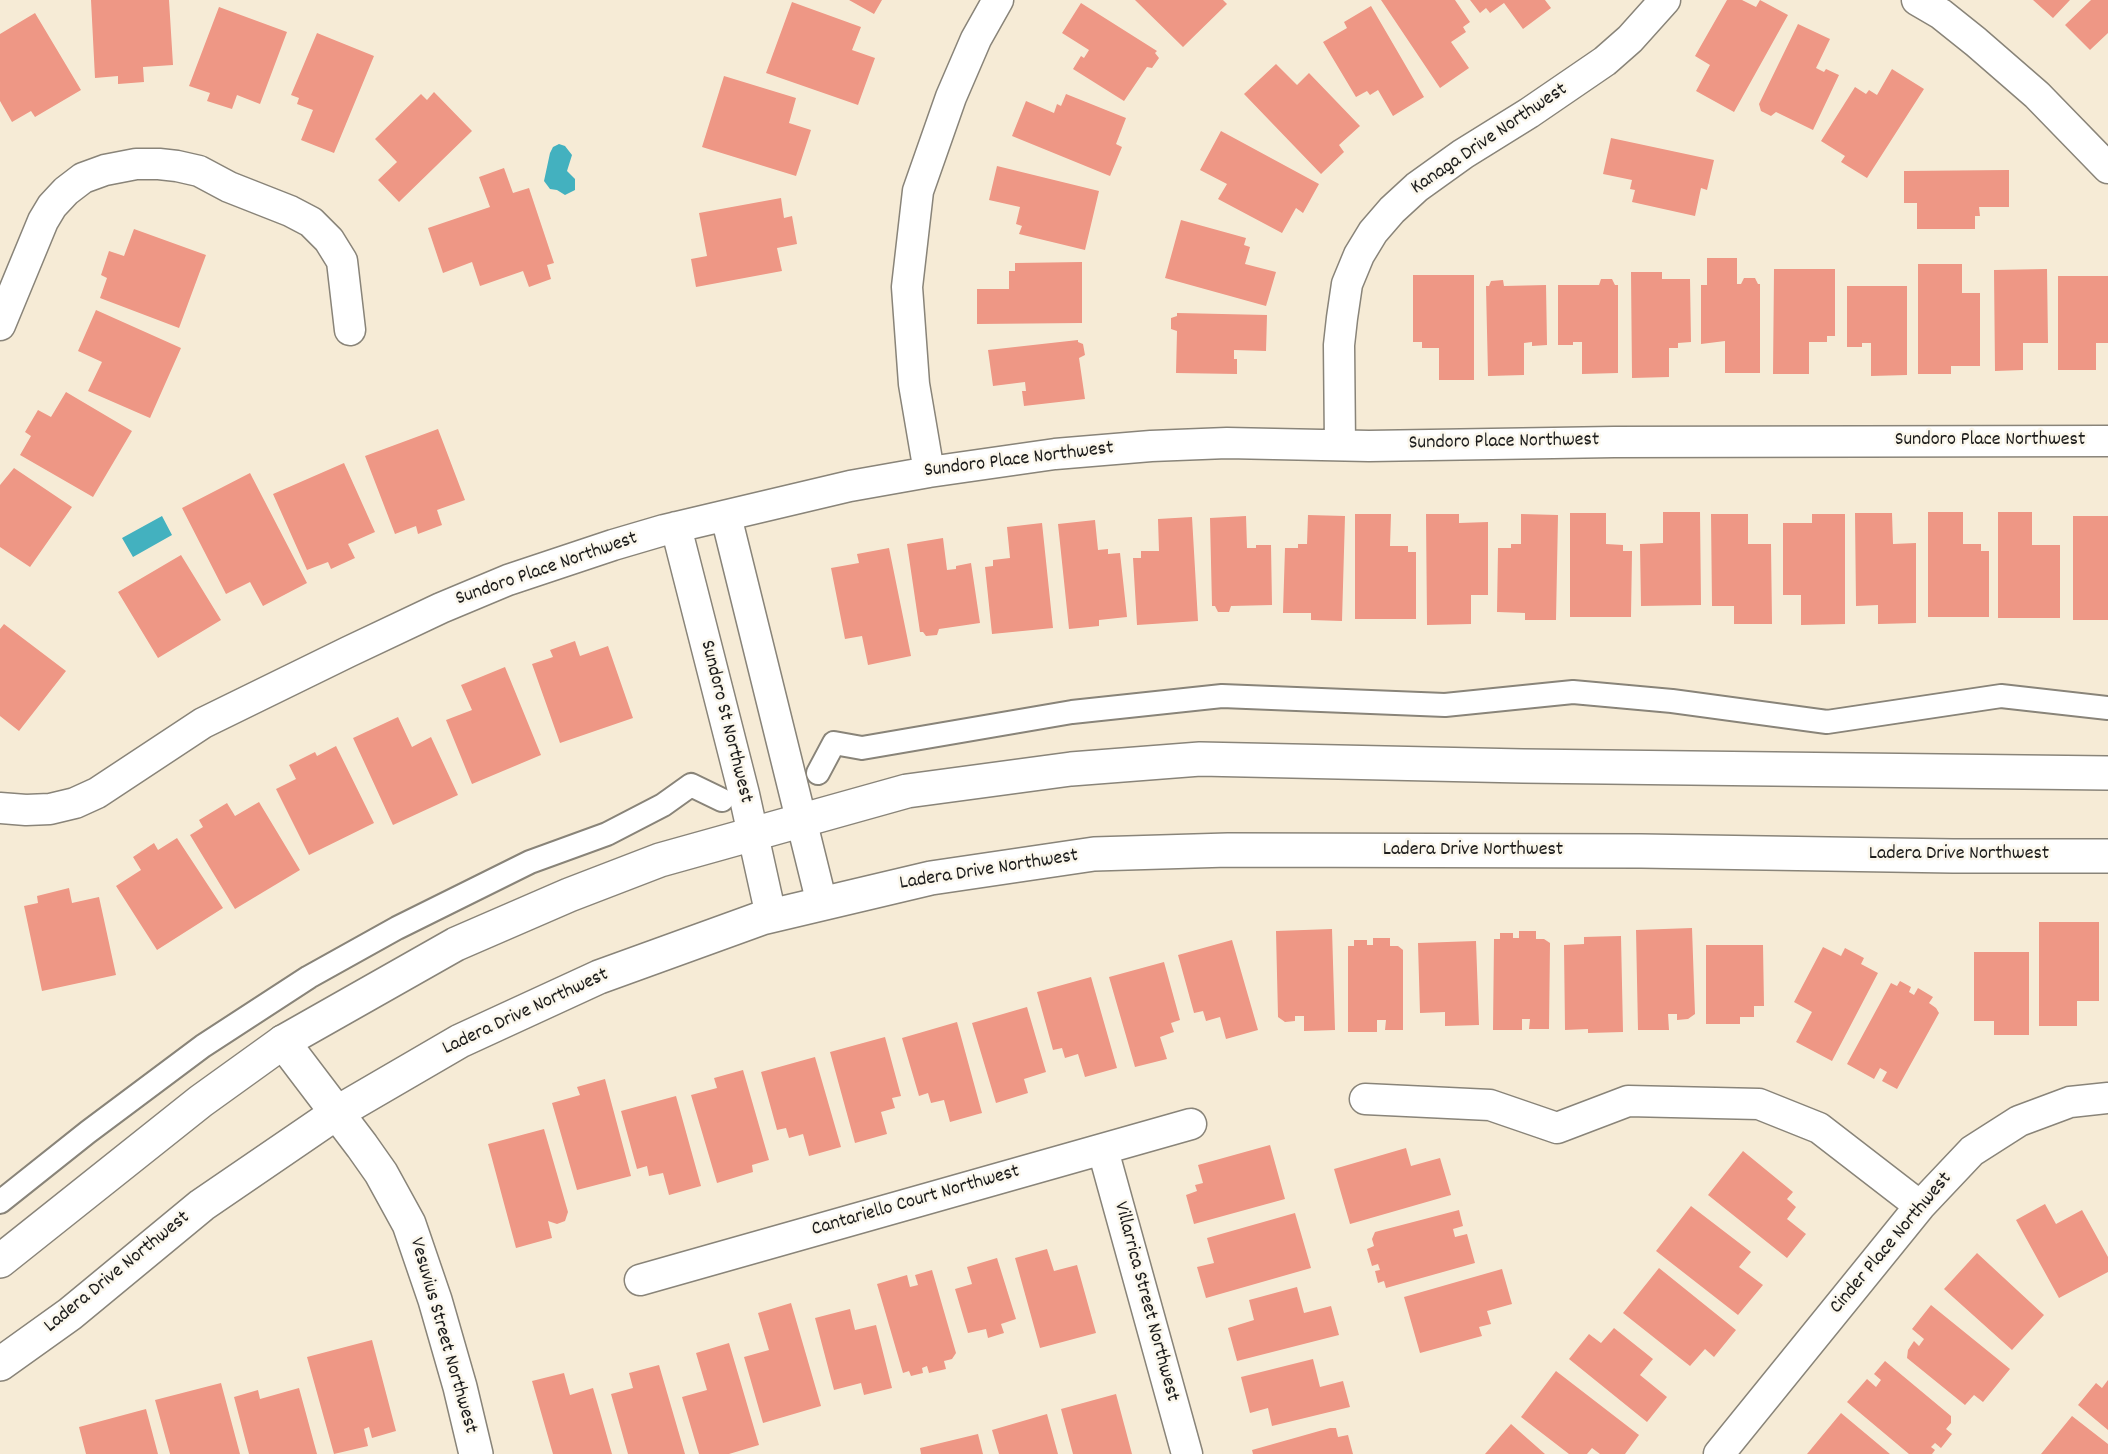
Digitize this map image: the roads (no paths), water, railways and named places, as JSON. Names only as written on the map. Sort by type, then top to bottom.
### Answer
[{"type":"main road","points":[[0,1261],[201,1101],[283,1042],[456,944],[568,895],[660,860],[907,791],[1071,769],[1200,759],[1523,766],[2108,773]]},
{"type":"main road","name":"Ladera Drive Northwest","points":[[0,1364],[70,1314],[202,1205],[338,1112],[460,1041],[599,977],[771,916],[931,878],[1105,854],[1228,850],[1641,851],[2108,856]]},
{"type":"main road","name":"Vesuvius Street Northwest","points":[[283,1042],[338,1112],[381,1173],[409,1224],[435,1300],[476,1454]]},
{"type":"street","points":[[929,472],[914,384],[907,287],[918,191],[951,97],[976,39],[998,0]]},
{"type":"street","name":"Kanaga Drive Northwest","points":[[1340,445],[1341,318],[1347,284],[1359,255],[1373,232],[1417,187],[1462,154],[1529,113],[1605,61],[1630,39],[1665,0]]},
{"type":"street","points":[[1917,0],[1941,14],[2002,64],[2037,95],[2108,168]]},
{"type":"street","points":[[0,325],[44,221],[52,206],[66,191],[83,178],[105,170],[136,164],[159,164],[199,171],[229,187],[290,211],[311,222],[329,240],[342,261],[350,330]]},
{"type":"street","name":"Sundoro Place Northwest","points":[[0,808],[50,809],[75,803],[97,793],[203,723],[441,608],[508,580],[676,527],[850,486],[929,472],[1055,454],[1151,446],[1227,443],[1340,445],[2108,441]]},
{"type":"street","points":[[726,516],[822,904]]},
{"type":"street","name":"Sundoro St Northwest","points":[[676,527],[744,794],[771,916]]},
{"type":"street","points":[[818,773],[834,743],[862,748],[1072,712],[1222,696],[1445,705],[1573,692],[1672,701],[1827,722],[2001,696],[2108,708]]},
{"type":"street","points":[[0,1203],[88,1132],[203,1046],[309,977],[397,927],[530,862],[607,834],[663,805],[691,785],[722,800]]},
{"type":"street","name":"Cinder Place Northwest","points":[[1719,1454],[1920,1206],[1972,1151],[2019,1121],[2070,1102],[2108,1098]]},
{"type":"street","points":[[1365,1099],[1490,1105],[1557,1128],[1628,1101],[1759,1104],[1819,1128],[1920,1206]]},
{"type":"street","name":"Cantariello Court Northwest","points":[[640,1280],[1191,1124]]},
{"type":"street","name":"Villarrica Street Northwest","points":[[1103,1150],[1187,1454]]},
{"type":"water","points":[[559,144],[565,146],[572,155],[567,171],[575,179],[575,190],[565,195],[550,189],[544,181],[550,153],[553,147]]},
{"type":"water","points":[[162,516],[172,535],[133,557],[122,538]]}]
